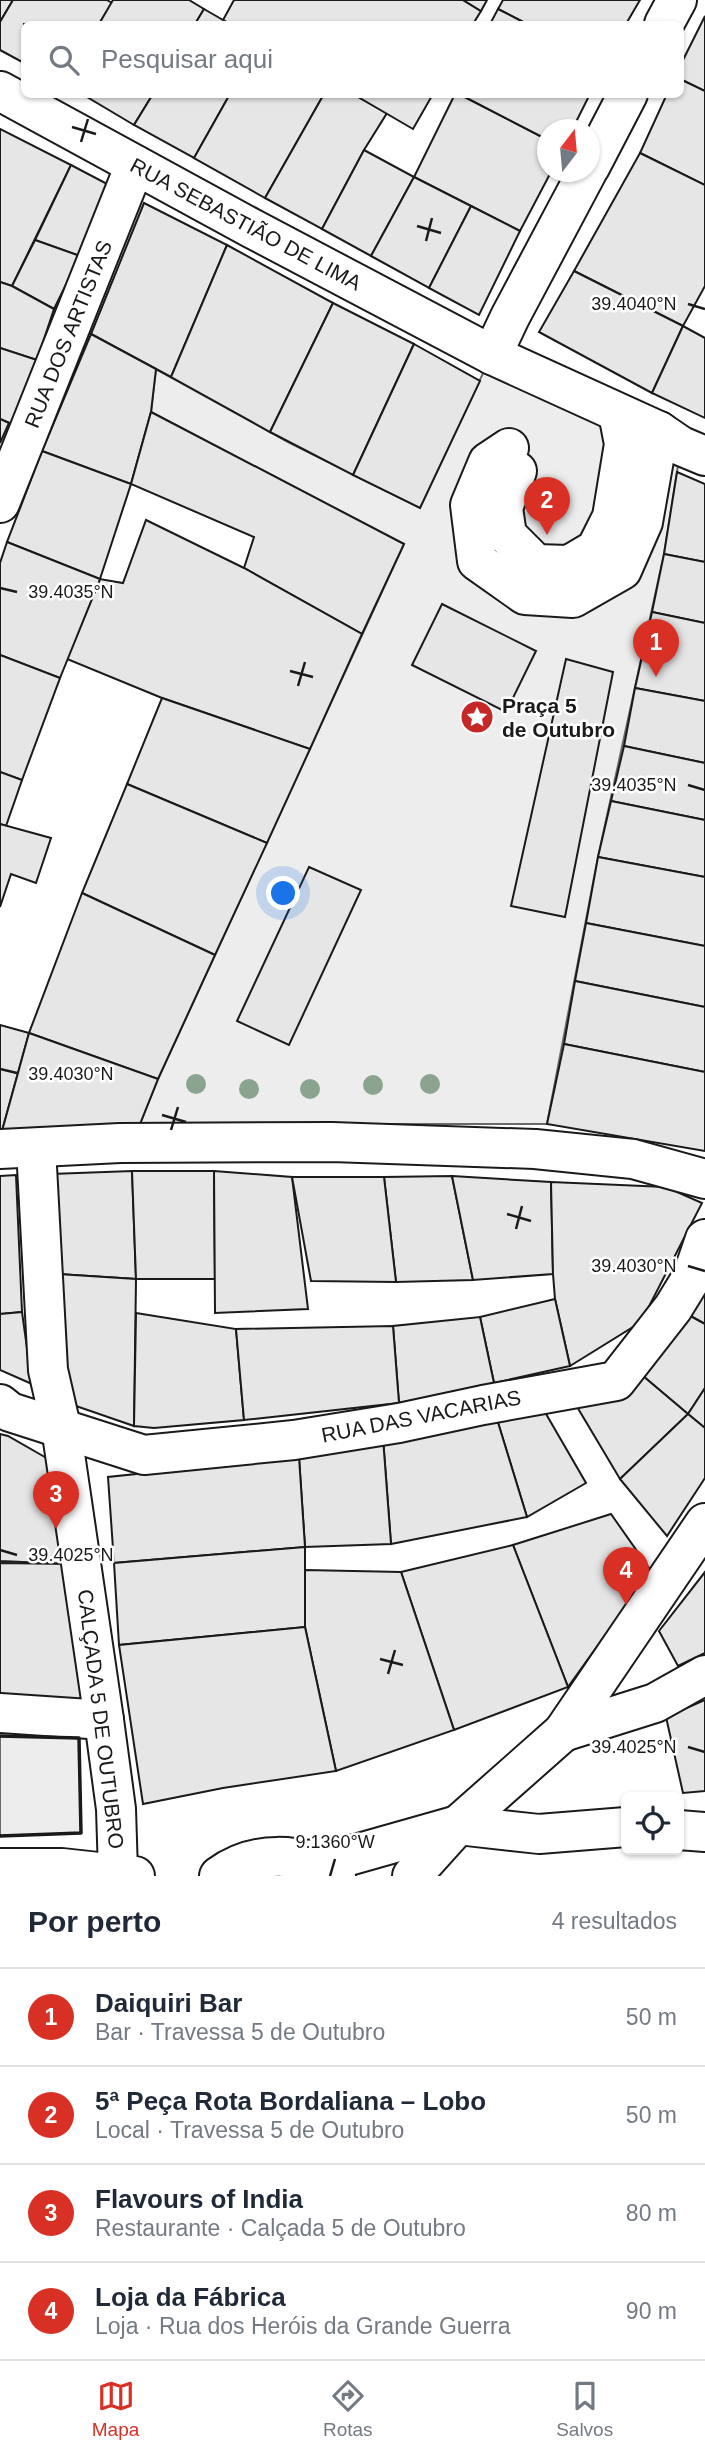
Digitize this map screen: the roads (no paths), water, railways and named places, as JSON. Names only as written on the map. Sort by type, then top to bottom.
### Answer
[{"type":"street","points":[[666,21],[677,0]]},
{"type":"street","name":"RUA SEBASTIÃO DE LIMA","points":[[0,91],[492,355],[659,431],[681,446],[705,456]]},
{"type":"street","points":[[600,148],[626,98]]},
{"type":"street","name":"RUA DOS ARTISTAS","points":[[0,503],[135,165]]},
{"type":"street","points":[[492,355],[582,182]]},
{"type":"street","points":[[618,413],[624,444],[612,517],[596,550],[569,565],[536,564],[507,535],[503,508],[513,459],[488,462],[470,505],[477,561],[525,595],[573,598],[622,570],[643,522],[659,431]]},
{"type":"street","points":[[18,1149],[120,1143],[332,1142],[535,1149],[633,1159],[705,1179]]},
{"type":"street","name":"CALÇADA 5 DE OUTUBRO","points":[[18,1149],[48,1370],[61,1427],[127,1874]]},
{"type":"street","name":"RUA DAS VACARIAS","points":[[0,1404],[10,1412],[144,1454],[294,1440],[399,1423],[615,1381],[673,1308],[692,1277],[705,1239]]},
{"type":"street","points":[[412,1876],[458,1825],[563,1732],[705,1523]]},
{"type":"street","points":[[563,1732],[655,1703],[705,1675]]},
{"type":"street","points":[[0,1713],[104,1720]]},
{"type":"street","points":[[219,1876],[246,1862],[265,1858],[285,1857],[320,1868],[345,1857],[458,1825],[539,1834],[621,1827]]},
{"type":"street","points":[[684,1830],[705,1832]]},
{"type":"street","points":[[0,1868],[62,1868],[127,1874]]},
{"type":"place","name":"5ª Peça Rota Bordaliana – Lobo","points":[[547,535]]},
{"type":"place","name":"Daiquiri Bar","points":[[656,677]]},
{"type":"place","name":"Praça 5 de Outubro","points":[[477,717]]},
{"type":"place","name":"Flavours of India","points":[[56,1529]]},
{"type":"place","name":"Loja da Fábrica","points":[[626,1605]]}]
